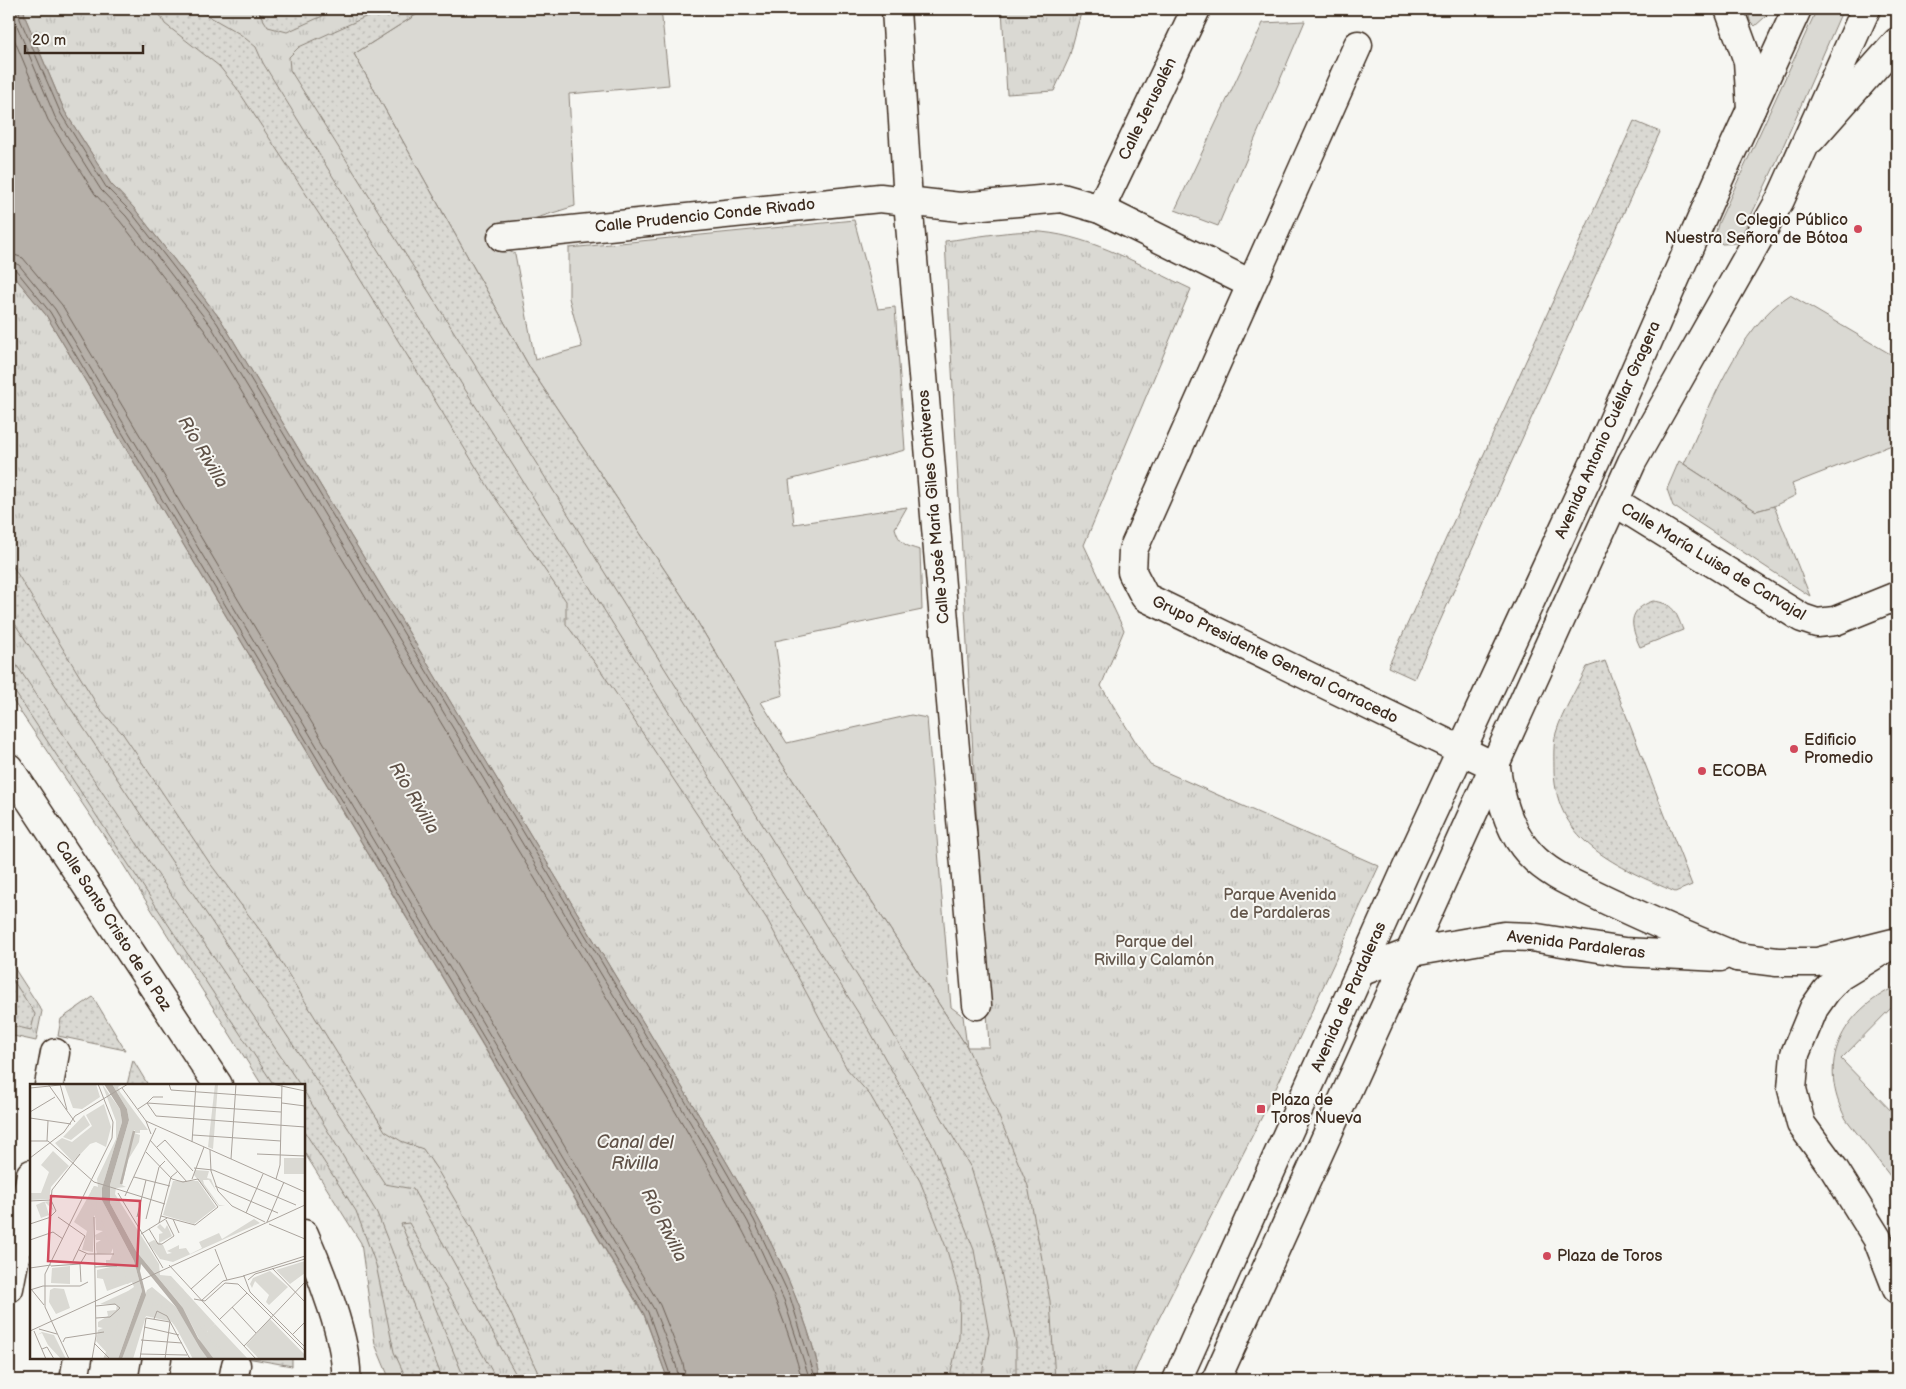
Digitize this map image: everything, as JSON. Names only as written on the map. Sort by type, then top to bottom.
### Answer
[{"type":"street","name":"Calle José María Giles Ontiveros","points":[[896,9],[908,201],[977,1005]]},
{"type":"street","name":"Calle Jerusalén","points":[[1100,209],[1196,9]]},
{"type":"street","name":"Avenida Antonio Cuéllar Gragera","points":[[1729,9],[1748,61],[1752,109]]},
{"type":"street","name":"Avenida Antonio Cuéllar Gragera","points":[[1460,750],[1598,455],[1797,9]]},
{"type":"street","points":[[1216,1380],[1496,767],[1632,462],[1780,200],[1866,9]]},
{"type":"street","points":[[1803,148],[1897,42]]},
{"type":"street","name":"Grupo Presidente General Carracedo","points":[[1358,45],[1133,550],[1132,572],[1145,597],[1496,767]]},
{"type":"street","name":"Calle Prudencio Conde Rivado","points":[[502,237],[880,198],[908,201]]},
{"type":"street","points":[[908,201],[960,208],[1062,198],[1100,209],[1251,284]]},
{"type":"street","name":"Calle María Luisa de Carvajal","points":[[1615,502],[1802,618],[1817,623],[1835,620],[1897,596]]},
{"type":"street","name":"Avenida de Pardaleras","points":[[1177,1380],[1460,750]]},
{"type":"street","name":"Avenida Pardaleras","points":[[1496,767],[1500,798],[1513,828],[1529,854],[1553,874],[1643,919],[1737,957]]},
{"type":"street","name":"Calle Santo Cristo de la Paz","points":[[9,768],[217,1084]]},
{"type":"street","name":"Avenida Pardaleras","points":[[1360,972],[1412,952],[1504,936],[1531,937],[1624,952],[1737,957],[1777,962],[1817,962],[1897,942]]},
{"type":"street","points":[[1897,942],[1840,976],[1826,990],[1814,1008],[1795,1054],[1792,1090],[1801,1124],[1834,1169],[1877,1238],[1897,1289]]},
{"type":"street","points":[[49,1084],[55,1053]]},
{"type":"street","points":[[9,1288],[30,1179]]},
{"type":"street","points":[[305,1236],[316,1261],[338,1330],[347,1378]]},
{"type":"street","points":[[74,1380],[78,1359]]},
{"type":"street","points":[[153,1380],[157,1359]]},
{"type":"green space","name":"Parque del Rivilla y Calamón","points":[[24,9],[425,9],[354,54],[530,368],[682,596],[779,759],[967,1047],[989,1047],[945,241],[1031,231],[1061,235],[1099,246],[1191,289],[1084,545],[1124,630],[1101,686],[1150,765],[1379,866],[1271,1099],[1150,1336],[1131,1380],[821,1380],[801,1311],[787,1277],[754,1211],[718,1148],[221,320],[134,208],[111,184],[65,112],[25,17]]},
{"type":"green space","points":[[157,9],[201,9],[205,14],[240,34],[256,47],[263,63],[413,307],[871,1033],[935,1149],[974,1250],[989,1334],[981,1380],[949,1380],[959,1338],[960,1296],[946,1247],[920,1181],[870,1095],[847,1069],[767,919],[601,671],[566,624],[566,601],[492,493],[336,240],[236,87],[219,66],[165,24]]},
{"type":"green space","points":[[257,9],[338,9],[287,32],[268,27]]},
{"type":"green space","points":[[383,9],[425,9],[354,54],[530,368],[682,596],[779,759],[967,1047],[1028,1186],[1050,1301],[1055,1380],[1016,1380],[1016,1343],[996,1248],[971,1168],[888,1025],[290,70],[289,57],[299,47]]},
{"type":"green space","points":[[425,9],[661,9],[669,85],[569,94],[575,206],[501,229],[500,247],[515,254],[535,360],[582,347],[569,298],[569,248],[854,220],[878,309],[895,307],[905,450],[789,480],[794,524],[907,507],[895,528],[898,537],[903,543],[920,550],[922,610],[775,641],[783,695],[761,702],[787,743],[911,715],[927,718],[951,1007],[963,1016],[967,1047],[1131,1380],[299,47],[354,53]]},
{"type":"green space","points":[[1002,9],[1082,9],[1069,58],[1054,91],[1007,94]]},
{"type":"green space","points":[[1748,9],[1768,9],[1765,17],[1755,26],[1750,21]]},
{"type":"green space","points":[[1817,9],[1843,9],[1774,167],[1738,243],[1722,244],[1715,236],[1718,224]]},
{"type":"green space","points":[[1305,21],[1218,226],[1175,210],[1263,23]]},
{"type":"green space","points":[[1634,121],[1660,132],[1414,679],[1388,667]]},
{"type":"green space","points":[[9,270],[46,315],[644,1315],[668,1380],[390,1380],[375,1344],[361,1243],[305,1154],[305,1084],[261,1084],[119,858],[9,695]]},
{"type":"green space","points":[[1790,295],[1897,358],[1897,443],[1792,484],[1796,495],[1774,506],[1756,511],[1684,464],[1715,395],[1740,348],[1755,327],[1772,309]]},
{"type":"green space","points":[[1679,461],[1756,511],[1774,506],[1810,596],[1673,506],[1667,489]]},
{"type":"green space","points":[[9,560],[99,708],[123,734],[209,862],[268,941],[385,1131],[401,1141],[423,1149],[438,1171],[472,1229],[538,1373],[539,1380],[519,1380],[413,1189],[385,1184],[9,615]]},
{"type":"green space","points":[[1653,601],[1669,606],[1678,618],[1683,630],[1640,647],[1634,632],[1633,619],[1639,609]]},
{"type":"green space","points":[[9,654],[299,1084],[273,1084],[9,683]]},
{"type":"green space","points":[[1605,661],[1692,885],[1675,892],[1633,873],[1594,849],[1578,834],[1566,817],[1557,796],[1554,752],[1555,738],[1559,725],[1587,667]]},
{"type":"green space","points":[[9,960],[42,1011],[36,1041],[9,1035]]},
{"type":"green space","points":[[9,974],[35,1014],[31,1030],[9,1025]]},
{"type":"green space","points":[[1897,986],[1897,1002],[1841,1059],[1897,1117],[1897,1185],[1846,1119],[1837,1098],[1833,1078],[1834,1059],[1839,1041],[1848,1025],[1861,1010]]},
{"type":"green space","points":[[93,997],[125,1050],[58,1036],[61,1019]]},
{"type":"green space","points":[[133,1060],[147,1084],[127,1084]]},
{"type":"green space","points":[[305,1093],[377,1213],[443,1380],[407,1380],[394,1352],[376,1265],[356,1211],[305,1133]]},
{"type":"green space","points":[[409,1223],[497,1380],[465,1380],[401,1224]]},
{"type":"green space","points":[[253,1359],[292,1359],[292,1366]]},
{"type":"water","name":"Canal del Rivilla","points":[[9,9],[24,9],[25,17],[65,112],[111,184],[134,208],[221,320],[700,1117],[754,1211],[787,1277],[801,1311],[821,1380],[668,1380],[644,1314],[46,315],[9,270]]},
{"type":"place","name":"Colegio Público Nuestra Señora de Bótoa","points":[[1858,229]]},
{"type":"place","name":"Edificio Promedio","points":[[1794,749]]},
{"type":"place","name":"ECOBA","points":[[1702,771]]},
{"type":"place","name":"Plaza de Toros Nueva","points":[[1261,1109]]},
{"type":"place","name":"Plaza de Toros","points":[[1547,1256]]},
{"type":"water label","name":"Río Rivilla","points":[[203,452]]},
{"type":"water label","name":"Río Rivilla","points":[[414,798]]},
{"type":"water label","name":"Río Rivilla","points":[[664,1225]]},
{"type":"park label","name":"Parque Avenida de Pardaleras","points":[[1280,904]]}]
